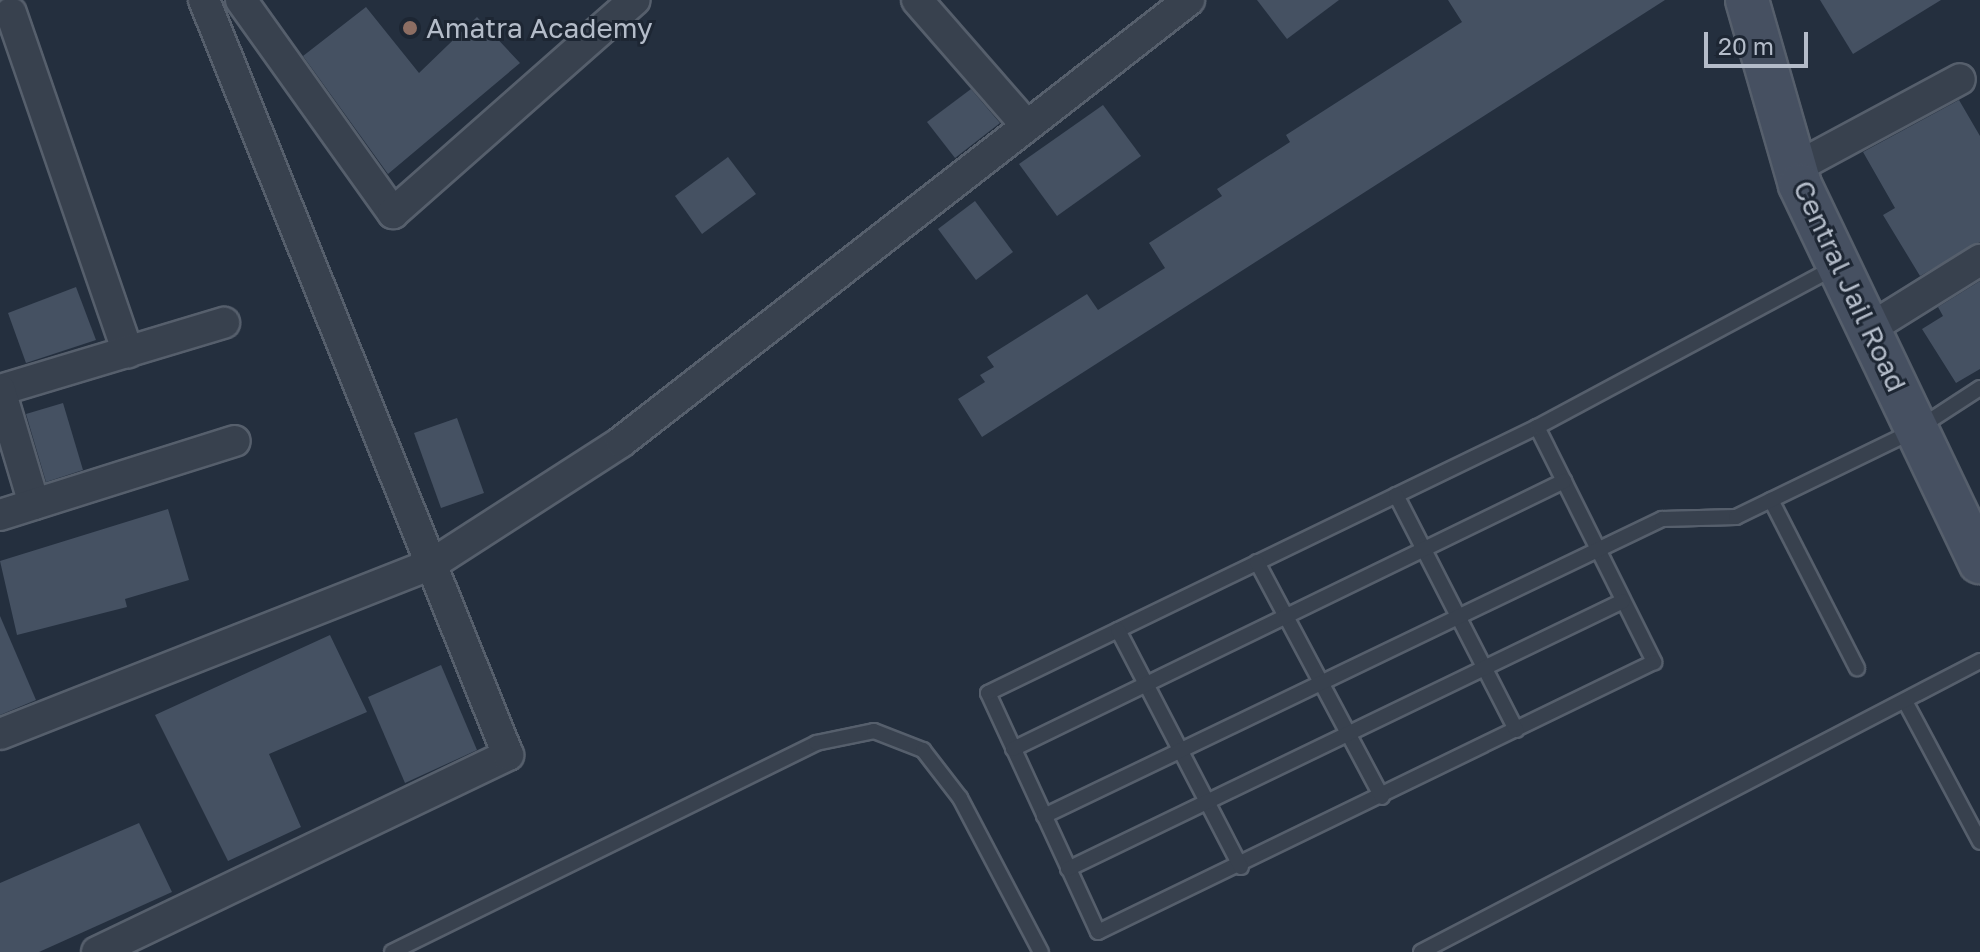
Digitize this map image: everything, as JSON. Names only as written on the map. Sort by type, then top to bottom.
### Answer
[{"type":"main road","name":"Central Jail Road","points":[[1747,0],[1795,168],[1980,562]]},
{"type":"street","points":[[97,952],[508,755],[204,0]]},
{"type":"street","points":[[241,0],[393,213],[635,0]]},
{"type":"street","points":[[917,0],[1027,126]]},
{"type":"street","points":[[0,734],[432,564],[621,442],[1189,0]]},
{"type":"street","points":[[11,13],[128,352]]},
{"type":"street","points":[[1795,168],[1960,79]]},
{"type":"street","points":[[1869,329],[1980,260]]},
{"type":"street","points":[[34,504],[0,390],[224,323]]},
{"type":"street","points":[[0,515],[235,441]]},
{"type":"lane","points":[[1537,427],[1654,662],[1241,867],[1098,932],[988,693],[1537,427],[1838,265]]},
{"type":"lane","points":[[1044,816],[1662,519],[1736,517],[1917,429],[1980,388]]},
{"type":"lane","points":[[1013,749],[1564,481]]},
{"type":"lane","points":[[1396,495],[1516,730]]},
{"type":"lane","points":[[1771,500],[1857,668]]},
{"type":"lane","points":[[1257,562],[1382,797]]},
{"type":"lane","points":[[1068,869],[1623,601]]},
{"type":"lane","points":[[1118,630],[1241,867]]},
{"type":"lane","points":[[1421,952],[1907,705],[1980,661]]},
{"type":"lane","points":[[1907,705],[1980,842]]},
{"type":"lane","points":[[392,952],[816,743],[874,731],[923,750],[960,798],[1041,952]]},
{"type":"building","points":[[1257,0],[1339,0],[1287,39]]},
{"type":"building","points":[[1448,0],[1665,0],[982,437],[958,399],[985,382],[980,375],[994,367],[987,357],[1087,294],[1098,310],[1165,268],[1149,243],[1222,196],[1217,189],[1290,142],[1286,135],[1462,22]]},
{"type":"building","points":[[1820,0],[1941,0],[1853,54]]},
{"type":"building","points":[[366,7],[419,73],[477,17],[520,63],[388,174],[303,56]]},
{"type":"building","points":[[971,89],[1000,123],[955,158],[927,122]]},
{"type":"building","points":[[1959,100],[1980,136],[1980,242],[1920,276],[1883,215],[1895,208],[1863,152]]},
{"type":"building","points":[[1103,105],[1141,156],[1057,216],[1019,164]]},
{"type":"building","points":[[728,157],[756,194],[702,234],[675,196]]},
{"type":"building","points":[[975,201],[1013,252],[976,280],[938,229]]},
{"type":"building","points":[[1980,281],[1980,369],[1956,383],[1922,329],[1943,316],[1938,307]]},
{"type":"building","points":[[76,287],[96,340],[26,363],[8,313]]},
{"type":"building","points":[[63,403],[83,470],[46,482],[26,414]]},
{"type":"building","points":[[457,418],[484,493],[441,508],[414,433]]},
{"type":"building","points":[[168,509],[189,580],[125,599],[127,607],[17,635],[0,561]]},
{"type":"building","points":[[0,616],[36,700],[0,715]]},
{"type":"building","points":[[330,635],[367,712],[269,754],[301,827],[228,861],[155,715]]},
{"type":"building","points":[[441,665],[477,750],[405,783],[368,697]]},
{"type":"building","points":[[139,823],[172,892],[39,952],[0,952],[0,883]]},
{"type":"place","name":"Amatra Academy","points":[[410,28]]}]
